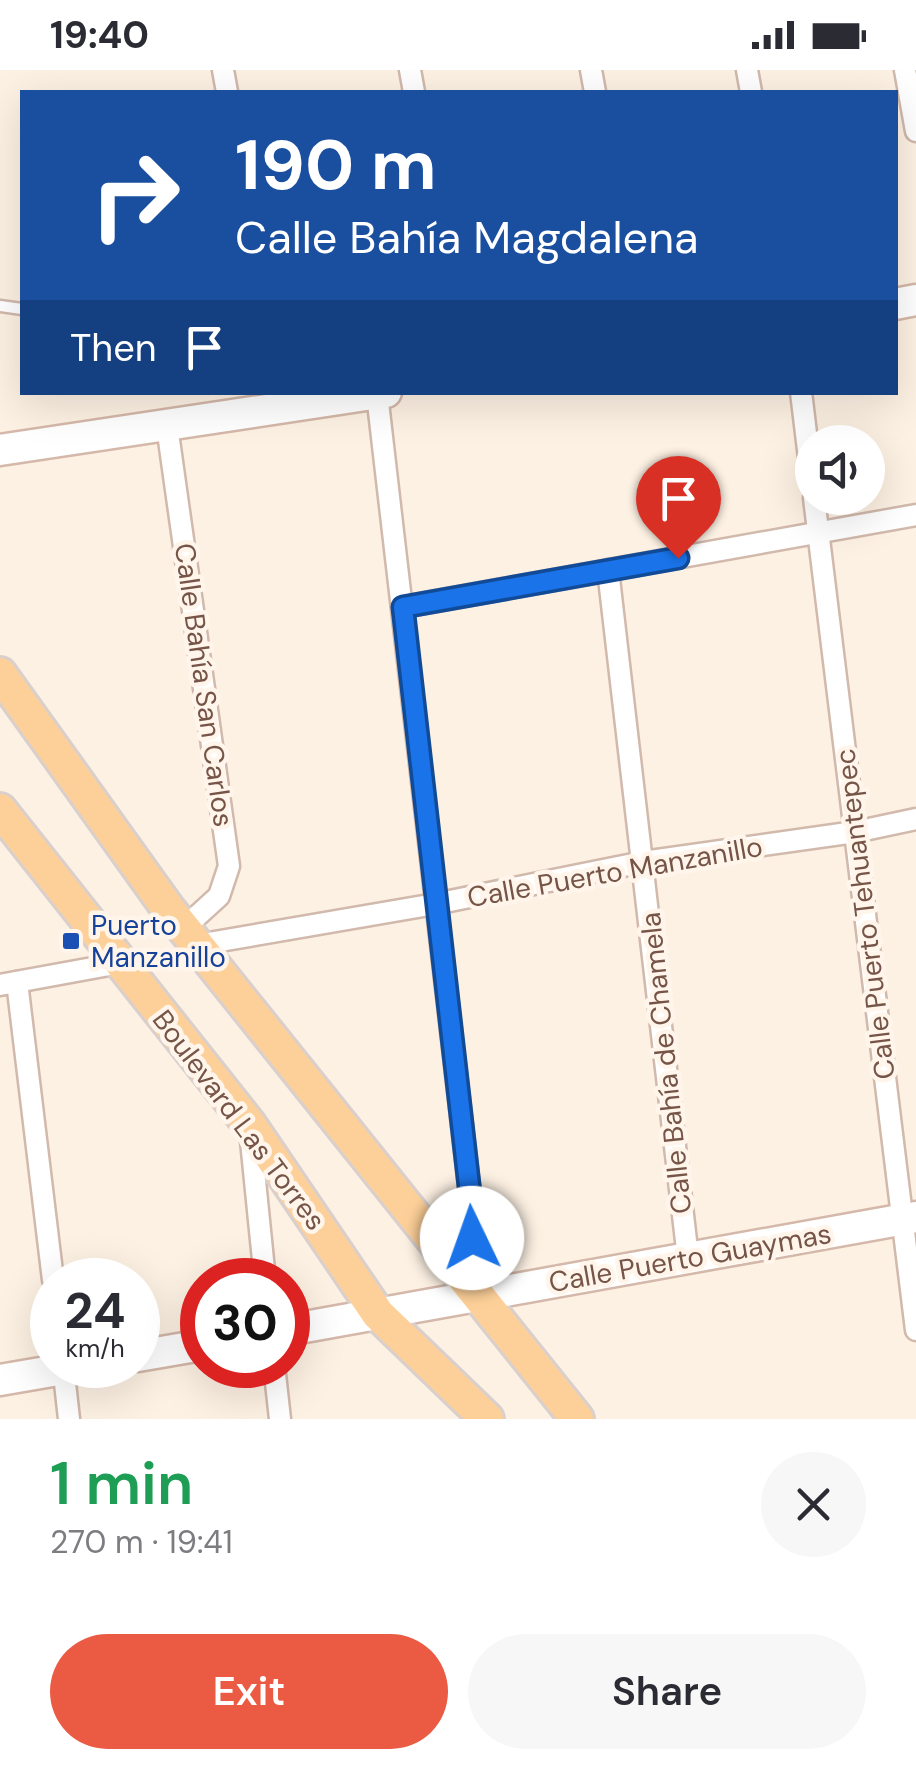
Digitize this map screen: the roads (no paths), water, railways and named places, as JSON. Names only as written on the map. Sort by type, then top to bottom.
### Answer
[{"type":"main road","points":[[0,674],[190,937],[577,1419]]},
{"type":"main road","name":"Boulevard Las Torres","points":[[0,810],[249,1124],[378,1314],[487,1419]]},
{"type":"street","points":[[905,70],[916,131]]},
{"type":"street","points":[[0,450],[167,426],[274,400],[351,395]]},
{"type":"street","points":[[382,395],[435,904],[474,1229],[472,1238],[445,1252]]},
{"type":"street","points":[[801,395],[805,425]]},
{"type":"street","name":"Calle Bahía San Carlos","points":[[167,426],[229,866],[219,896],[190,937]]},
{"type":"street","name":"Calle Puerto Tehuantepec","points":[[816,515],[855,832],[909,1218],[916,1330]]},
{"type":"street","points":[[403,607],[916,515]]},
{"type":"street","name":"Calle Bahía de Chamela","points":[[608,570],[688,1258]]},
{"type":"street","name":"Calle Puerto Manzanillo","points":[[190,937],[435,904],[643,862],[855,832],[916,818]]},
{"type":"street","points":[[50,1258],[8,983],[120,963]]},
{"type":"street","points":[[249,1124],[264,1258]]},
{"type":"street","name":"Calle Puerto Guaymas","points":[[310,1326],[909,1218]]},
{"type":"street","points":[[0,1380],[30,1374]]},
{"type":"street","points":[[69,1419],[70,1388]]},
{"type":"street","points":[[277,1388],[280,1419]]},
{"type":"place","name":"Puerto Manzanillo","points":[[71,941]]}]
